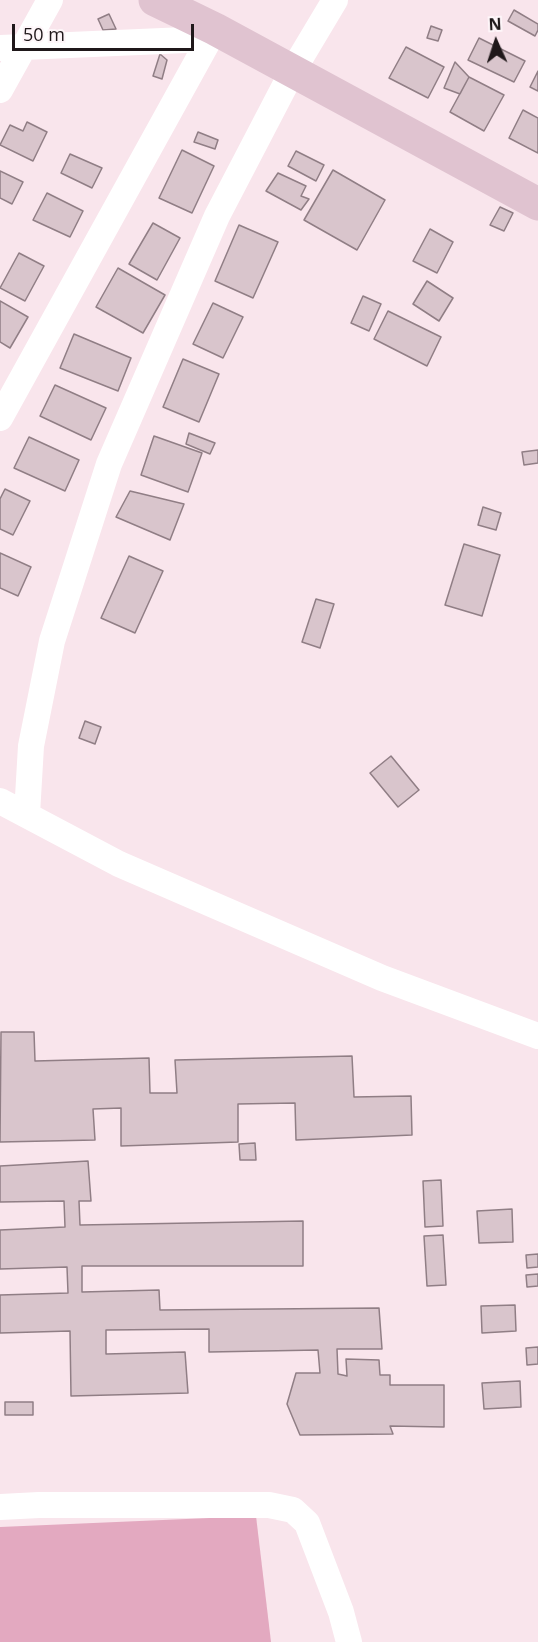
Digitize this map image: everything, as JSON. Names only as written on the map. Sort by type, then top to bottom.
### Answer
[{"type":"street","points":[[0,90],[11,48],[50,0]]},
{"type":"street","points":[[155,0],[212,34],[292,72],[537,201]]},
{"type":"street","points":[[27,814],[31,746],[52,641],[108,465],[217,216],[292,72],[335,0]]},
{"type":"street","points":[[11,48],[212,34]]},
{"type":"street","points":[[0,418],[212,34]]},
{"type":"street","points":[[0,802],[27,814],[119,864],[382,978],[538,1036]]},
{"type":"street","points":[[0,1507],[270,1505],[293,1510],[308,1523],[349,1642]]},
{"type":"shaded area","points":[[256,1516],[271,1642],[0,1642],[0,1527]]},
{"type":"building","points":[[514,10],[538,24],[535,36],[508,21]]},
{"type":"building","points":[[109,14],[116,29],[103,30],[98,19]]},
{"type":"building","points":[[431,26],[442,30],[438,41],[427,38]]},
{"type":"building","points":[[479,38],[525,61],[514,82],[468,60]]},
{"type":"building","points":[[406,47],[444,67],[428,98],[389,78]]},
{"type":"building","points":[[160,54],[167,60],[162,79],[153,76]]},
{"type":"building","points":[[455,62],[469,77],[460,94],[444,88]]},
{"type":"building","points":[[538,71],[538,91],[530,87]]},
{"type":"building","points":[[469,77],[504,95],[484,131],[450,112]]},
{"type":"building","points":[[523,110],[538,118],[538,153],[509,138]]},
{"type":"building","points":[[27,122],[47,132],[33,161],[0,145],[10,125],[23,131]]},
{"type":"building","points":[[198,132],[218,140],[215,149],[194,142]]},
{"type":"building","points":[[182,150],[214,166],[192,213],[159,198]]},
{"type":"building","points":[[296,151],[324,165],[316,181],[288,166]]},
{"type":"building","points":[[70,154],[102,168],[92,188],[61,173]]},
{"type":"building","points":[[333,170],[385,200],[357,250],[304,220]]},
{"type":"building","points":[[0,171],[23,182],[12,204],[0,198]]},
{"type":"building","points":[[278,173],[306,186],[301,196],[309,199],[301,210],[266,191]]},
{"type":"building","points":[[47,193],[83,211],[70,237],[33,220]]},
{"type":"building","points":[[500,207],[513,213],[504,231],[490,225]]},
{"type":"building","points":[[153,223],[180,238],[157,280],[129,264]]},
{"type":"building","points":[[239,225],[278,242],[253,298],[215,281]]},
{"type":"building","points":[[430,229],[453,242],[437,273],[413,261]]},
{"type":"building","points":[[19,253],[44,266],[25,301],[0,288]]},
{"type":"building","points":[[118,268],[165,295],[143,333],[96,307]]},
{"type":"building","points":[[427,281],[453,298],[439,321],[413,304]]},
{"type":"building","points":[[363,296],[381,304],[369,331],[351,323]]},
{"type":"building","points":[[0,301],[28,317],[10,348],[0,342]]},
{"type":"building","points":[[213,303],[243,317],[223,358],[193,344]]},
{"type":"building","points":[[388,311],[441,337],[427,366],[374,339]]},
{"type":"building","points":[[74,334],[131,358],[118,391],[60,368]]},
{"type":"building","points":[[183,359],[219,374],[199,422],[163,407]]},
{"type":"building","points":[[55,385],[106,408],[91,440],[40,416]]},
{"type":"building","points":[[189,433],[215,443],[210,454],[186,444]]},
{"type":"building","points":[[154,436],[202,453],[188,492],[141,475]]},
{"type":"building","points":[[29,437],[79,460],[65,491],[14,468]]},
{"type":"building","points":[[538,450],[538,463],[524,465],[522,452]]},
{"type":"building","points":[[5,489],[30,501],[13,535],[0,529],[0,499]]},
{"type":"building","points":[[130,491],[184,504],[170,540],[116,517]]},
{"type":"building","points":[[483,507],[501,513],[496,530],[478,525]]},
{"type":"building","points":[[464,544],[500,555],[482,616],[445,605]]},
{"type":"building","points":[[0,553],[31,567],[18,596],[0,588]]},
{"type":"building","points":[[129,556],[163,571],[135,633],[101,618]]},
{"type":"building","points":[[316,599],[334,604],[320,648],[302,642]]},
{"type":"building","points":[[85,721],[101,727],[95,744],[79,738]]},
{"type":"building","points":[[391,756],[419,790],[398,807],[370,773]]},
{"type":"building","points":[[1,1032],[34,1032],[35,1061],[149,1058],[150,1093],[177,1093],[175,1060],[352,1056],[354,1097],[411,1096],[412,1135],[296,1140],[295,1103],[238,1104],[238,1142],[121,1146],[121,1108],[93,1109],[95,1140],[0,1142]]},
{"type":"building","points":[[255,1143],[256,1160],[240,1160],[239,1144]]},
{"type":"building","points":[[88,1161],[91,1201],[79,1201],[80,1225],[303,1221],[303,1266],[82,1266],[82,1292],[159,1290],[160,1310],[379,1308],[382,1349],[337,1349],[338,1374],[347,1376],[346,1359],[379,1360],[380,1375],[390,1375],[390,1385],[444,1385],[444,1427],[390,1426],[393,1434],[300,1435],[287,1404],[296,1373],[320,1373],[318,1350],[209,1352],[209,1329],[106,1330],[106,1354],[185,1352],[188,1393],[71,1396],[70,1331],[0,1333],[0,1295],[68,1293],[67,1267],[0,1269],[0,1230],[65,1227],[64,1201],[0,1202],[0,1166]]},
{"type":"building","points":[[441,1180],[443,1226],[425,1227],[423,1181]]},
{"type":"building","points":[[512,1209],[513,1242],[479,1243],[477,1211]]},
{"type":"building","points":[[443,1235],[446,1285],[427,1286],[424,1236]]},
{"type":"building","points":[[538,1254],[538,1267],[527,1268],[526,1255]]},
{"type":"building","points":[[538,1274],[538,1286],[527,1287],[526,1275]]},
{"type":"building","points":[[515,1305],[516,1331],[482,1333],[481,1306]]},
{"type":"building","points":[[538,1347],[538,1364],[527,1365],[526,1348]]},
{"type":"building","points":[[520,1381],[521,1407],[484,1409],[482,1383]]},
{"type":"building","points":[[5,1402],[33,1402],[33,1415],[5,1415]]}]
